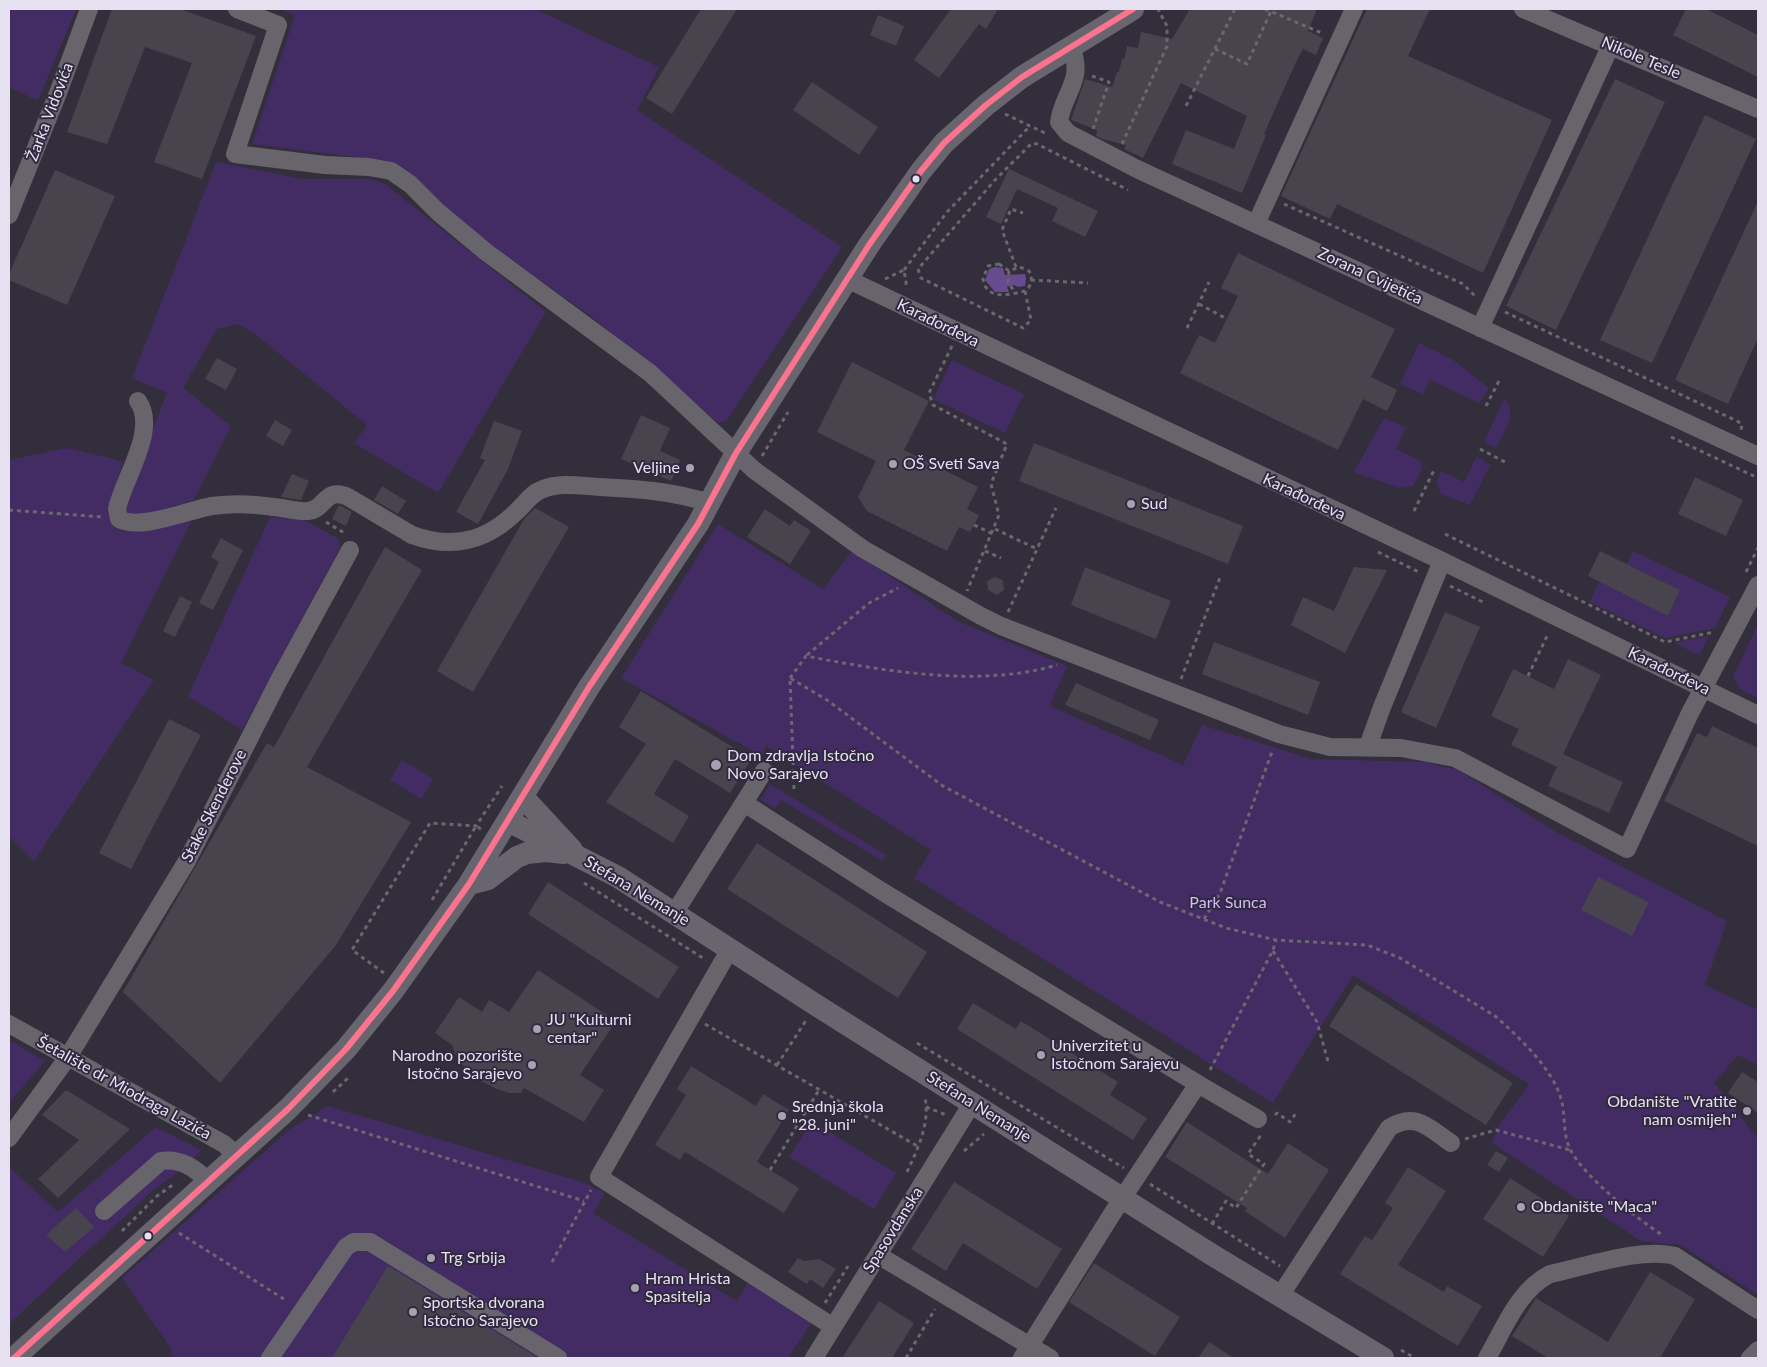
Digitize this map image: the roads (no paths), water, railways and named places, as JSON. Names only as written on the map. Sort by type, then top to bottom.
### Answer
[{"type":"main road","points":[[14,1358],[238,1156],[346,1050],[388,976],[469,884],[589,687],[698,524],[736,453],[920,171],[944,143],[986,105],[1022,77],[1133,9]]},
{"type":"main road","name":"Stefana Nemanje","points":[[523,796],[576,854]]},
{"type":"main road","name":"Stefana Nemanje","points":[[508,821],[576,854],[675,912],[724,958],[809,1016],[973,1102],[1123,1198],[1383,1358]]},
{"type":"main road","points":[[469,884],[488,879],[527,853],[546,851],[576,854]]},
{"type":"street","name":"Žarka Vidovića","points":[[9,215],[58,93],[89,9]]},
{"type":"street","points":[[237,9],[278,25],[234,154],[325,165],[369,167],[391,171],[410,184],[438,212],[486,252],[650,374],[754,470],[863,549],[1002,626],[1279,734],[1330,747],[1368,746],[1418,750],[1455,758],[1627,849],[1704,687],[1758,585]]},
{"type":"street","points":[[1256,224],[1354,9]]},
{"type":"street","name":"Nikole Tesle","points":[[1523,9],[1758,109]]},
{"type":"street","points":[[1480,328],[1611,45]]},
{"type":"street","name":"Zorana Cvijetića","points":[[1071,47],[1076,60],[1077,72],[1059,122],[1068,133],[1116,158],[1256,224],[1758,456]]},
{"type":"street","name":"Karađorđeva","points":[[848,280],[1442,561],[1704,687],[1758,715]]},
{"type":"street","points":[[138,401],[143,408],[145,430],[116,509],[119,519],[125,522],[143,522],[186,511],[225,504],[308,511],[314,510],[330,496],[344,495],[412,535],[424,539],[456,541],[473,540],[489,534],[518,511],[534,493],[557,486],[670,492],[709,503]]},
{"type":"street","name":"Stake Skenderove","points":[[9,1138],[68,1057],[187,861],[278,682],[350,550]]},
{"type":"street","points":[[1368,746],[1442,561]]},
{"type":"street","points":[[675,912],[764,771]]},
{"type":"street","points":[[744,803],[883,892],[1264,1123]]},
{"type":"street","points":[[724,958],[599,1177],[832,1326]]},
{"type":"street","name":"Šetalište dr Miodraga Lazića","points":[[9,1024],[224,1144],[238,1156]]},
{"type":"street","points":[[1026,1352],[1123,1198],[1198,1084]]},
{"type":"street","name":"Spasovdanska","points":[[814,1358],[832,1326],[973,1102]]},
{"type":"street","points":[[1280,1296],[1389,1128],[1409,1119],[1421,1123],[1450,1143]]},
{"type":"street","points":[[104,1211],[161,1161],[172,1159],[182,1162],[197,1170],[209,1182]]},
{"type":"street","points":[[270,1358],[346,1247],[354,1242],[370,1242],[558,1358]]},
{"type":"street","points":[[1487,1358],[1527,1290],[1541,1279],[1550,1274],[1647,1253],[1664,1253],[1675,1256],[1758,1310]]},
{"type":"street","points":[[878,1255],[943,1294],[1026,1352],[1050,1358]]},
{"type":"street","points":[[1750,1358],[1758,1350]]},
{"type":"place","name":"OŠ Sveti Sava","points":[[893,464]]},
{"type":"place","name":"Veljine","points":[[690,468]]},
{"type":"place","name":"Sud","points":[[1131,504]]},
{"type":"place","name":"Dom zdravlja Istočno Novo Sarajevo","points":[[716,765]]},
{"type":"place","name":"JU \"Kulturni centar\"","points":[[537,1029]]},
{"type":"place","name":"Univerzitet u Istočnom Sarajevu","points":[[1041,1055]]},
{"type":"place","name":"Narodno pozorište Istočno Sarajevo","points":[[532,1065]]},
{"type":"place","name":"Obdanište \"Vratite nam osmijeh\"","points":[[1747,1111]]},
{"type":"place","name":"Srednja škola \"28. juni\"","points":[[782,1116]]},
{"type":"place","name":"Obdanište \"Maca\"","points":[[1521,1207]]},
{"type":"place","name":"Trg Srbija","points":[[431,1258]]},
{"type":"place","name":"Hram Hrista Spasitelja","points":[[635,1288]]},
{"type":"place","name":"Sportska dvorana Istočno Sarajevo","points":[[413,1312]]},
{"type":"park label","name":"Park Sunca","points":[[1228,903]]}]
